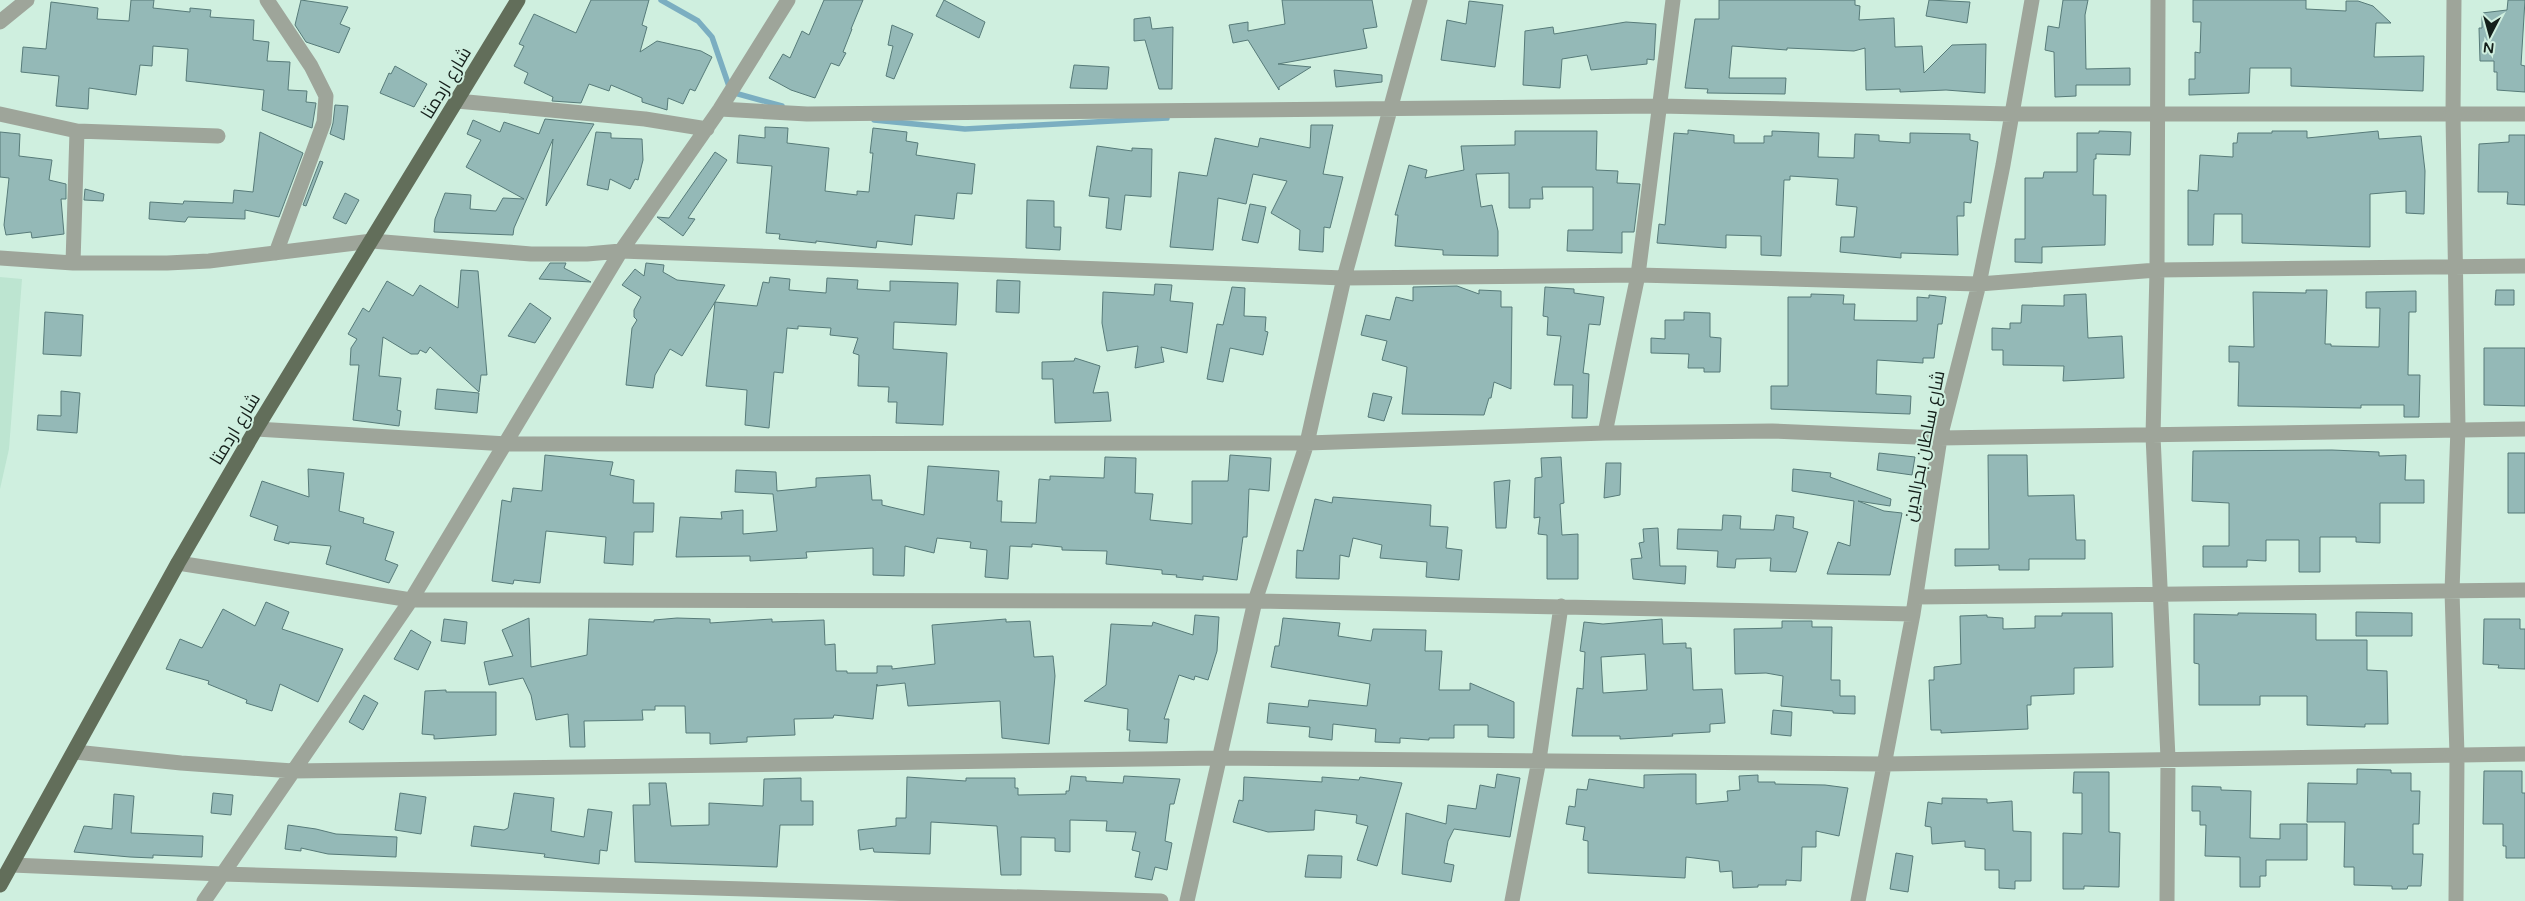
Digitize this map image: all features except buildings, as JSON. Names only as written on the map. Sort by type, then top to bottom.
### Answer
[{"type":"main road","name":"شارع اردمتا","points":[[0,885],[178,563],[256,429],[518,0]]},
{"type":"street","points":[[0,22],[27,0]]},
{"type":"street","points":[[268,0],[311,66],[326,96],[324,122],[276,253]]},
{"type":"street","points":[[204,901],[411,600],[507,444],[621,251],[707,129],[788,0]]},
{"type":"street","points":[[1187,901],[1255,601],[1307,443],[1344,278],[1420,0]]},
{"type":"street","points":[[1605,434],[1638,274],[1673,0]]},
{"type":"street","name":"شارع سلطان بحرالدين","points":[[1858,901],[1913,614],[1940,438],[1979,284],[2032,0]]},
{"type":"street","points":[[2158,0],[2157,270],[2153,436],[2168,758],[2168,901]]},
{"type":"street","points":[[2454,0],[2453,114],[2458,428],[2452,591],[2457,755],[2456,901]]},
{"type":"street","points":[[458,101],[646,119],[707,129]]},
{"type":"street","points":[[720,109],[816,114],[1660,106],[2012,114],[2525,114]]},
{"type":"street","points":[[0,114],[77,131],[218,136]]},
{"type":"street","points":[[73,263],[77,131]]},
{"type":"street","points":[[0,258],[73,263],[167,263],[276,253],[372,241],[532,254],[587,254],[621,251],[1344,278],[1638,274],[1979,284],[2157,270],[2525,266]]},
{"type":"street","points":[[256,429],[507,444],[1307,443],[1772,431],[1940,438],[2153,436],[2525,428]]},
{"type":"street","points":[[178,563],[411,600],[1255,601],[1913,614]]},
{"type":"street","points":[[1916,597],[2525,590]]},
{"type":"street","points":[[1512,901],[1539,760],[1561,606]]},
{"type":"street","points":[[75,752],[181,763],[294,771],[1218,758],[1884,764],[2168,758],[2525,754]]},
{"type":"street","points":[[12,865],[222,874],[1161,901]]},
{"type":"shaded area","points":[[0,277],[22,279],[9,449],[0,489]]},
{"type":"waterway","points":[[661,0],[698,21],[712,37],[731,92],[782,106]]},
{"type":"waterway","points":[[874,120],[965,129],[1167,118]]}]
